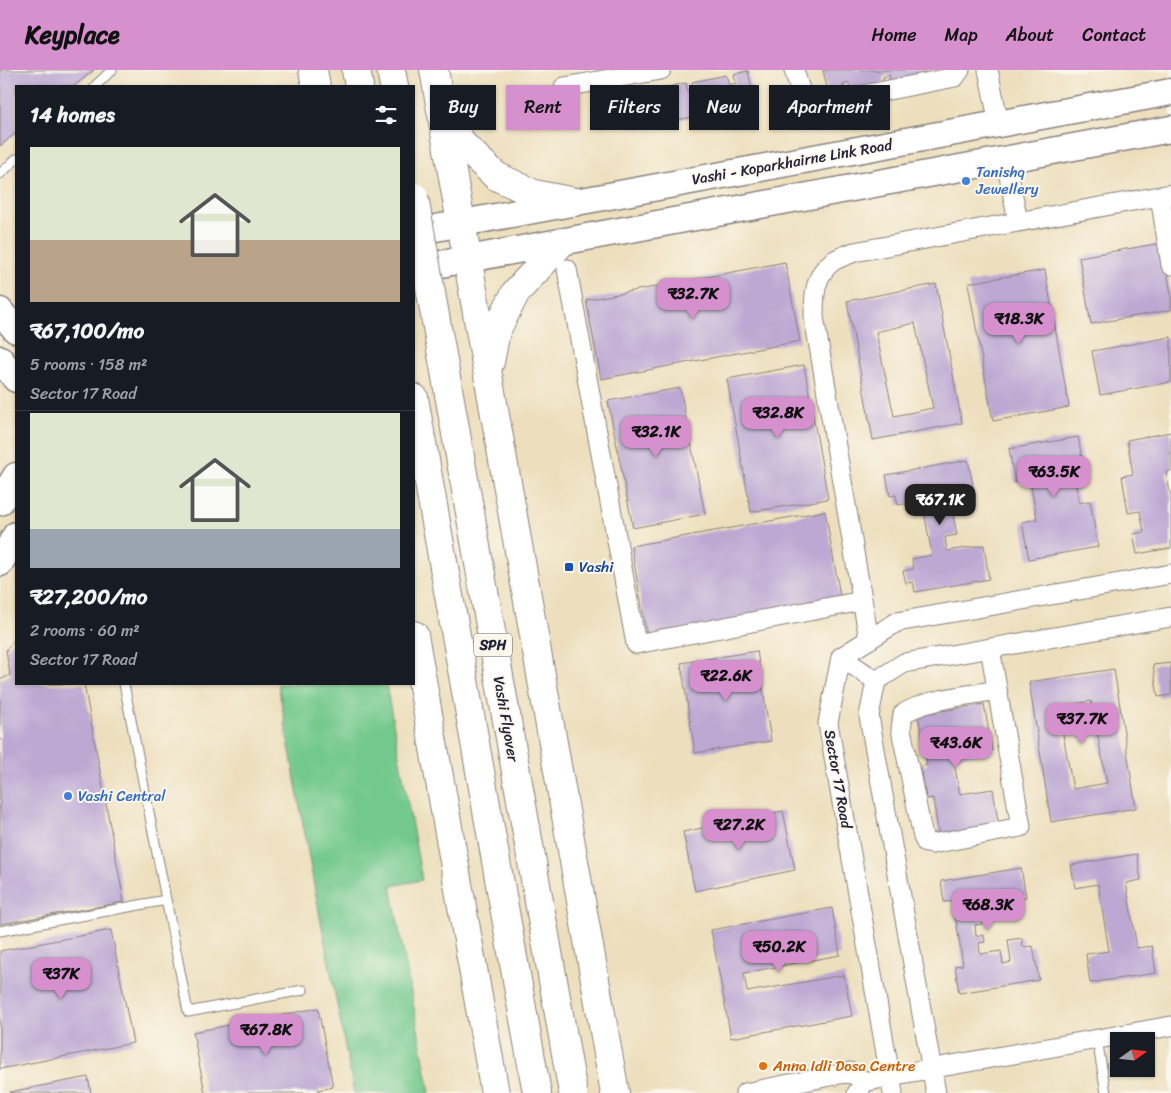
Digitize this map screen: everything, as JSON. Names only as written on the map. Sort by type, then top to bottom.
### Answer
[{"type":"highway","points":[[313,70],[316,85]]},
{"type":"highway","points":[[356,70],[358,85]]},
{"type":"highway","points":[[391,70],[394,85]]},
{"type":"highway","points":[[434,70],[437,85]]},
{"type":"highway","points":[[445,130],[615,1093]]},
{"type":"highway","points":[[453,130],[464,148],[496,176],[534,194],[575,202]]},
{"type":"highway","name":"Vashi Flyover","points":[[415,203],[573,1093]]},
{"type":"highway","points":[[488,373],[496,331],[516,292],[562,242]]},
{"type":"highway","name":"SPH","points":[[415,404],[537,1093]]},
{"type":"highway","points":[[415,641],[495,1093]]},
{"type":"main road","name":"Vashi - Koparkhairne Link Road","points":[[415,232],[1171,92]]},
{"type":"main road","points":[[999,124],[1006,160]]},
{"type":"main road","points":[[415,269],[1171,129]]},
{"type":"main road","points":[[0,311],[15,329]]},
{"type":"main road","points":[[0,359],[15,377]]},
{"type":"main road","points":[[0,502],[15,478]]},
{"type":"main road","points":[[0,563],[15,537]]},
{"type":"street","points":[[575,85],[661,70]]},
{"type":"street","points":[[794,70],[803,98],[812,103],[824,103],[955,78],[960,70]]},
{"type":"street","points":[[988,70],[999,124]]},
{"type":"street","points":[[1006,160],[1018,222]]},
{"type":"street","points":[[869,640],[814,317],[814,295],[819,276],[832,262],[854,252],[1165,195],[1171,265]]},
{"type":"street","points":[[567,269],[636,644],[862,600]]},
{"type":"street","points":[[876,681],[841,657],[897,622],[1171,574]]},
{"type":"street","points":[[936,1093],[869,716],[876,681],[904,663],[1171,617]]},
{"type":"street","points":[[990,648],[1021,827],[932,844],[926,842],[923,837],[901,730],[903,714],[912,708],[925,704],[997,690]]},
{"type":"street","name":"Sector 17 Road","points":[[841,657],[828,723],[892,1085]]},
{"type":"street","points":[[878,766],[907,760]]},
{"type":"street","points":[[745,1093],[850,1072],[861,1088],[892,1085],[931,1069],[1171,1026]]},
{"type":"lane","points":[[96,85],[112,70]]},
{"type":"lane","points":[[0,174],[15,159]]},
{"type":"lane","points":[[124,685],[188,1012],[303,990]]},
{"type":"lane","points":[[0,931],[166,900]]},
{"type":"lane","points":[[1097,1039],[1106,1093]]},
{"type":"green space","points":[[278,685],[386,685],[422,880],[391,886],[430,1093],[354,1093]]},
{"type":"building","points":[[0,70],[94,70],[75,85],[15,85],[15,134],[0,146]]},
{"type":"building","points":[[823,70],[924,70],[925,76],[891,83],[889,75],[883,77],[884,85],[849,85],[849,83],[826,85]]},
{"type":"building","points":[[748,71],[751,85],[729,85],[736,83],[734,74]]},
{"type":"building","points":[[726,75],[729,85],[693,85],[692,82]]},
{"type":"building","points":[[686,83],[689,118],[679,120],[679,85],[677,85]]},
{"type":"building","points":[[1162,243],[1171,294],[1171,310],[1091,324],[1079,257]]},
{"type":"building","points":[[785,262],[800,341],[601,379],[586,300]]},
{"type":"building","points":[[1045,270],[1069,407],[993,421],[968,283]]},
{"type":"building","points":[[936,284],[962,423],[873,440],[847,301]],"holes":[[[915,323],[933,408],[894,416],[876,332]]]},
{"type":"building","points":[[1171,337],[1171,382],[1100,395],[1092,351]]},
{"type":"building","points":[[804,365],[828,499],[751,512],[727,379]]},
{"type":"building","points":[[680,388],[705,514],[633,528],[608,401]]},
{"type":"building","points":[[1171,432],[1171,471],[1166,472],[1171,497],[1171,548],[1137,554],[1133,534],[1144,532],[1140,511],[1128,513],[1122,476],[1133,474],[1127,440]]},
{"type":"building","points":[[1078,437],[1084,469],[1073,470],[1079,503],[1090,501],[1098,547],[1029,559],[1022,522],[1037,519],[1030,480],[1015,483],[1009,449]]},
{"type":"building","points":[[968,460],[974,491],[946,496],[947,500],[937,502],[939,511],[952,509],[957,535],[945,537],[947,551],[984,545],[989,579],[915,592],[913,582],[906,583],[903,571],[913,569],[912,559],[932,555],[922,501],[898,505],[896,495],[890,496],[886,475]]},
{"type":"building","points":[[825,511],[841,601],[647,636],[631,546]]},
{"type":"building","name":"Vashi Central","points":[[15,639],[15,685],[84,685],[124,902],[0,924],[0,680],[10,675],[6,650]]},
{"type":"building","points":[[757,651],[771,741],[695,753],[681,663]]},
{"type":"building","points":[[1171,663],[1171,695],[1158,697],[1153,665]]},
{"type":"building","points":[[1114,669],[1136,808],[1051,822],[1029,682]],"holes":[[[1091,701],[1107,783],[1073,789],[1058,707]]]},
{"type":"building","points":[[984,704],[992,751],[953,758],[960,794],[993,789],[999,827],[939,837],[933,798],[926,799],[921,766],[927,765],[918,715]]},
{"type":"building","points":[[783,811],[795,870],[695,891],[683,832]]},
{"type":"building","points":[[1137,854],[1141,880],[1126,883],[1137,948],[1152,946],[1156,973],[1090,983],[1086,954],[1109,951],[1098,884],[1075,888],[1071,865]]},
{"type":"building","points":[[1021,868],[1026,897],[1013,899],[1014,906],[993,909],[994,913],[981,916],[982,924],[975,925],[976,936],[984,935],[985,942],[979,943],[980,954],[1001,951],[1003,964],[1011,962],[1008,940],[1022,938],[1023,947],[1033,946],[1039,980],[959,993],[955,966],[963,965],[953,901],[944,902],[941,881]]},
{"type":"building","points":[[832,908],[840,955],[744,973],[747,992],[844,975],[852,1016],[731,1038],[711,930]]},
{"type":"building","points":[[111,930],[133,1043],[0,1069],[0,951]]},
{"type":"building","points":[[318,1008],[333,1087],[318,1090],[319,1093],[205,1093],[193,1032]]},
{"type":"building","points":[[88,1077],[91,1093],[10,1093],[10,1092]]},
{"type":"place","name":"Tanishq Jewellery","points":[[966,181]]},
{"type":"place","name":"Vashi","points":[[569,567]]},
{"type":"place","name":"Vashi Central","points":[[68,796]]},
{"type":"place","name":"Anna Idli Dosa Centre","points":[[763,1066]]}]
